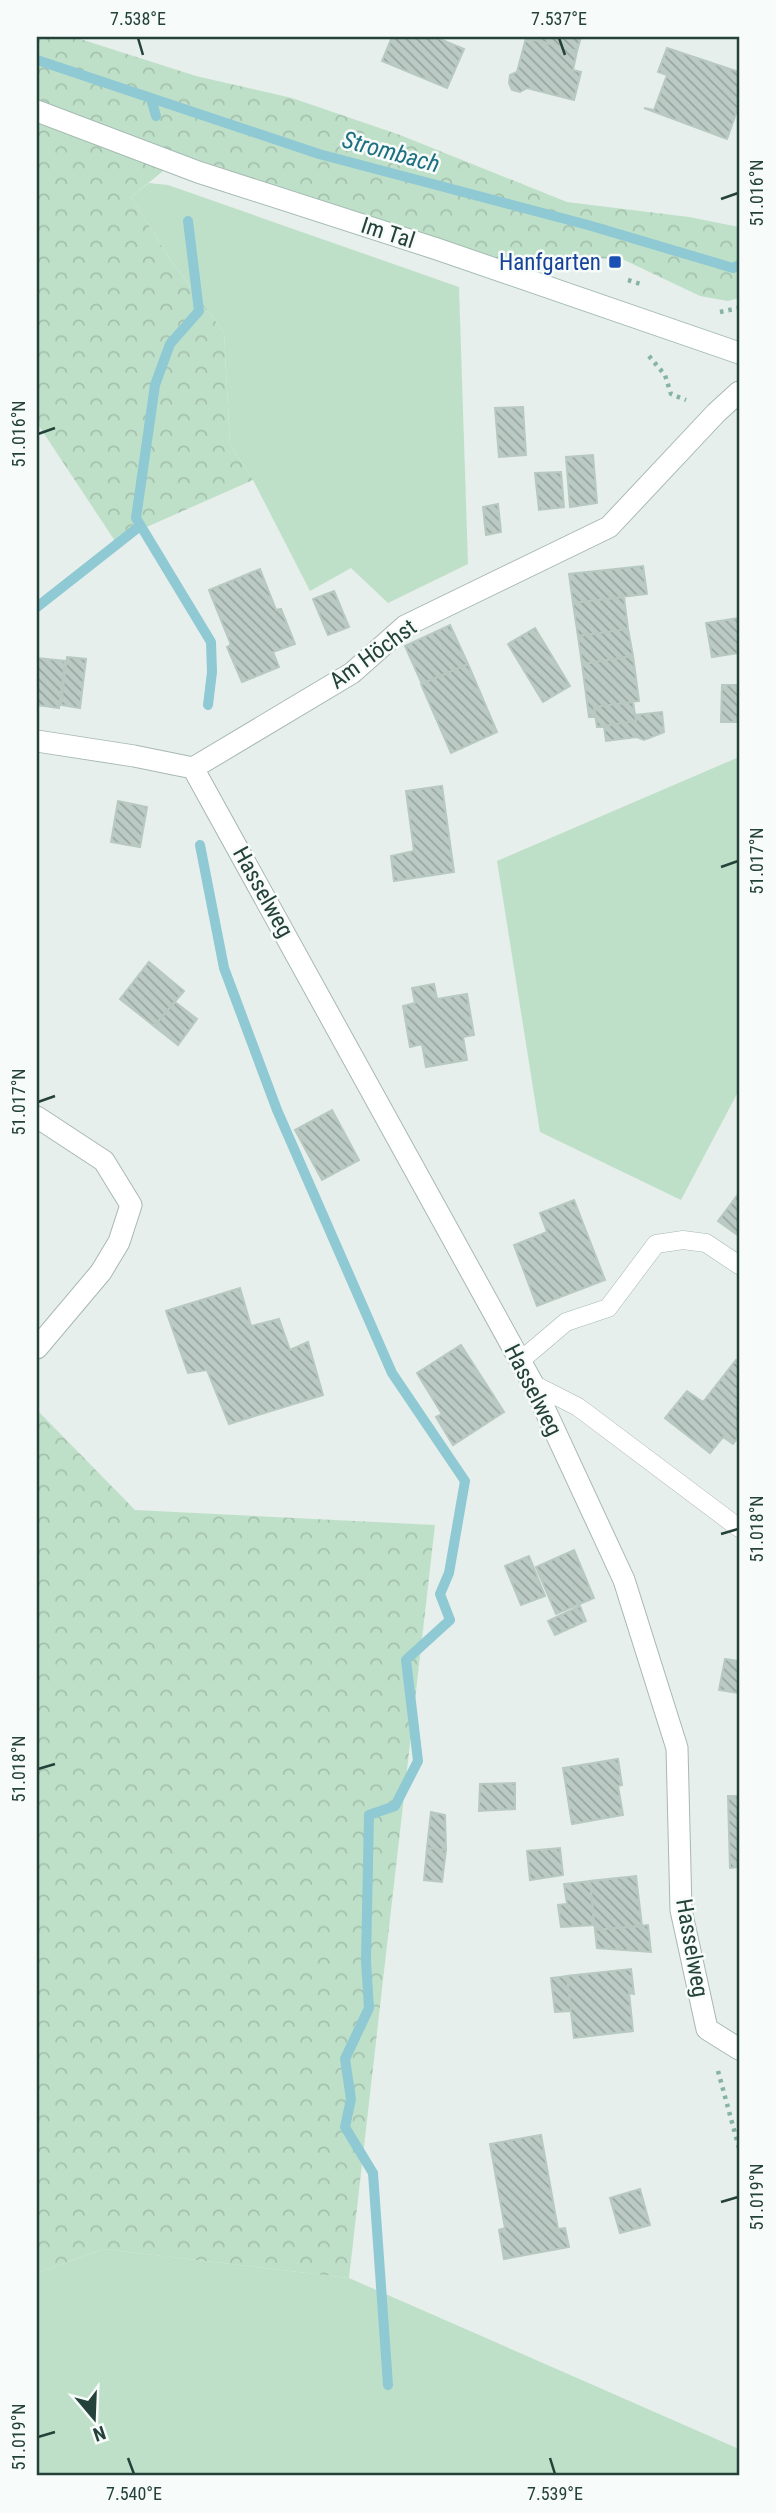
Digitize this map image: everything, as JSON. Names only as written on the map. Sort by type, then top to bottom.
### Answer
[{"type":"street","name":"Im Tal","points":[[37,111],[198,172],[438,248],[739,352]]},
{"type":"street","name":"Am Höchst","points":[[193,768],[352,673],[405,626],[609,527],[739,392]]},
{"type":"street","points":[[37,741],[134,755],[193,768]]},
{"type":"street","name":"Hasselweg","points":[[193,768],[533,1384],[624,1580],[677,1748],[681,1910],[707,2029],[739,2049]]},
{"type":"street","points":[[37,1117],[104,1161],[131,1205],[119,1242],[101,1272],[37,1348]]},
{"type":"lane","points":[[520,1361],[566,1322],[608,1308],[656,1244],[683,1240],[706,1243],[739,1265]]},
{"type":"lane","points":[[533,1384],[578,1407],[739,1528]]},
{"type":"path","points":[[707,2029],[739,2148]]},
{"type":"green space","points":[[37,37],[74,37],[196,76],[292,98],[400,135],[567,202],[689,217],[739,227],[739,298],[728,301],[700,296],[620,258],[508,262],[183,155],[131,197],[166,253],[224,333],[230,444],[253,480],[115,541],[37,423]]},
{"type":"green space","points":[[149,183],[168,185],[459,287],[468,564],[388,603],[351,568],[310,591],[253,480],[230,444],[224,333],[166,253],[131,197]]},
{"type":"green space","points":[[739,757],[739,1090],[681,1200],[540,1132],[497,861]]},
{"type":"green space","points":[[37,1410],[135,1510],[435,1525],[349,2278],[103,2249],[37,2273]]},
{"type":"green space","points":[[103,2249],[349,2278],[739,2449],[739,2476],[37,2476],[37,2273]]},
{"type":"building","points":[[392,37],[435,37],[464,49],[447,88],[382,61]]},
{"type":"building","points":[[537,37],[581,37],[577,51],[536,40]]},
{"type":"building","points":[[526,38],[577,51],[573,70],[581,72],[574,100],[527,88],[520,92],[512,90],[510,75],[517,72]]},
{"type":"building","points":[[667,48],[739,72],[739,105],[727,139],[644,108],[654,110],[667,75],[658,72]]},
{"type":"building","points":[[523,407],[526,455],[499,457],[495,408]]},
{"type":"building","points":[[593,455],[597,503],[570,507],[566,457]]},
{"type":"building","points":[[561,472],[564,507],[539,510],[535,473]]},
{"type":"building","points":[[498,504],[501,532],[486,535],[483,507]]},
{"type":"building","points":[[643,566],[647,594],[573,603],[569,574]]},
{"type":"building","points":[[260,569],[276,610],[281,609],[295,644],[273,652],[279,667],[242,682],[227,647],[231,645],[209,590]]},
{"type":"building","points":[[334,591],[349,627],[328,635],[313,599]]},
{"type":"building","points":[[624,597],[628,629],[578,636],[573,603]]},
{"type":"building","points":[[739,618],[739,653],[712,657],[706,623]]},
{"type":"building","points":[[450,625],[468,664],[422,684],[405,646]]},
{"type":"building","points":[[535,628],[570,686],[543,702],[508,644]]},
{"type":"building","points":[[628,629],[633,656],[582,664],[578,636]]},
{"type":"building","points":[[633,656],[639,701],[594,707],[596,716],[589,717],[582,664]]},
{"type":"building","points":[[67,657],[86,659],[80,708],[61,705]]},
{"type":"building","points":[[37,658],[65,661],[59,708],[37,705]]},
{"type":"building","points":[[468,664],[497,732],[451,753],[421,684]]},
{"type":"building","points":[[722,685],[739,685],[739,722],[721,722]]},
{"type":"building","points":[[633,702],[636,721],[597,727],[594,707]]},
{"type":"building","points":[[662,712],[664,732],[644,740],[637,737],[606,741],[604,726],[636,721],[635,715]]},
{"type":"building","points":[[442,786],[454,872],[394,881],[391,856],[414,851],[406,791]]},
{"type":"building","points":[[118,801],[147,807],[140,847],[111,842]]},
{"type":"building","points":[[149,962],[184,991],[154,1026],[120,999]]},
{"type":"building","points":[[434,984],[437,999],[467,994],[474,1035],[463,1037],[467,1060],[426,1067],[422,1044],[410,1047],[403,1006],[415,1003],[412,988]]},
{"type":"building","points":[[175,1002],[197,1019],[178,1045],[154,1026]]},
{"type":"building","points":[[332,1110],[359,1160],[322,1180],[295,1130]]},
{"type":"building","points":[[739,1193],[739,1236],[718,1221]]},
{"type":"building","points":[[574,1200],[605,1280],[537,1306],[514,1245],[547,1232],[540,1213]]},
{"type":"building","points":[[240,1288],[251,1326],[279,1319],[290,1350],[308,1342],[323,1395],[229,1424],[207,1370],[188,1373],[166,1311]]},
{"type":"building","points":[[461,1345],[504,1412],[453,1445],[436,1417],[442,1414],[417,1373]]},
{"type":"building","points":[[736,1360],[739,1363],[739,1436],[733,1444],[723,1437],[710,1453],[665,1418],[687,1391],[703,1402]]},
{"type":"building","points":[[574,1550],[594,1598],[556,1614],[536,1567]]},
{"type":"building","points":[[529,1556],[545,1596],[521,1605],[505,1566]]},
{"type":"building","points":[[580,1606],[586,1621],[555,1635],[548,1621]]},
{"type":"building","points":[[725,1659],[739,1661],[739,1693],[719,1690]]},
{"type":"building","points":[[618,1759],[622,1785],[618,1786],[623,1815],[572,1824],[563,1768]]},
{"type":"building","points":[[515,1783],[515,1809],[479,1811],[480,1784]]},
{"type":"building","points":[[728,1796],[739,1796],[739,1867],[730,1868]]},
{"type":"building","points":[[431,1812],[445,1815],[446,1850],[427,1848]]},
{"type":"building","points":[[427,1848],[446,1850],[442,1882],[424,1880]]},
{"type":"building","points":[[560,1848],[563,1875],[530,1880],[527,1851]]},
{"type":"building","points":[[636,1876],[642,1926],[595,1930],[590,1881]]},
{"type":"building","points":[[590,1881],[594,1925],[561,1927],[558,1905],[567,1904],[564,1884]]},
{"type":"building","points":[[648,1925],[651,1952],[597,1948],[595,1930]]},
{"type":"building","points":[[631,1969],[634,1994],[629,1993],[633,2031],[574,2038],[567,1976]]},
{"type":"building","points":[[567,1976],[571,2011],[555,2012],[551,1978]]},
{"type":"building","points":[[541,2135],[558,2229],[565,2228],[569,2247],[504,2259],[499,2230],[505,2228],[490,2144]]},
{"type":"building","points":[[640,2189],[650,2225],[620,2233],[610,2198]]},
{"type":"waterway","name":"Strombach","points":[[37,60],[319,154],[588,225],[733,268],[739,265]]},
{"type":"waterway","points":[[151,99],[156,116]]},
{"type":"waterway","points":[[188,221],[199,311],[170,344],[155,385],[136,518],[211,642],[212,672],[208,705]]},
{"type":"waterway","points":[[37,607],[140,526]]},
{"type":"waterway","points":[[200,845],[224,968],[277,1110],[392,1373],[465,1481],[449,1573],[440,1594],[450,1620],[406,1660],[418,1761],[395,1806],[369,1815],[366,1961],[369,2008],[345,2059],[351,2099],[345,2127],[373,2173],[388,2385]]},
{"type":"place","name":"Hanfgarten","points":[[615,262]]}]
